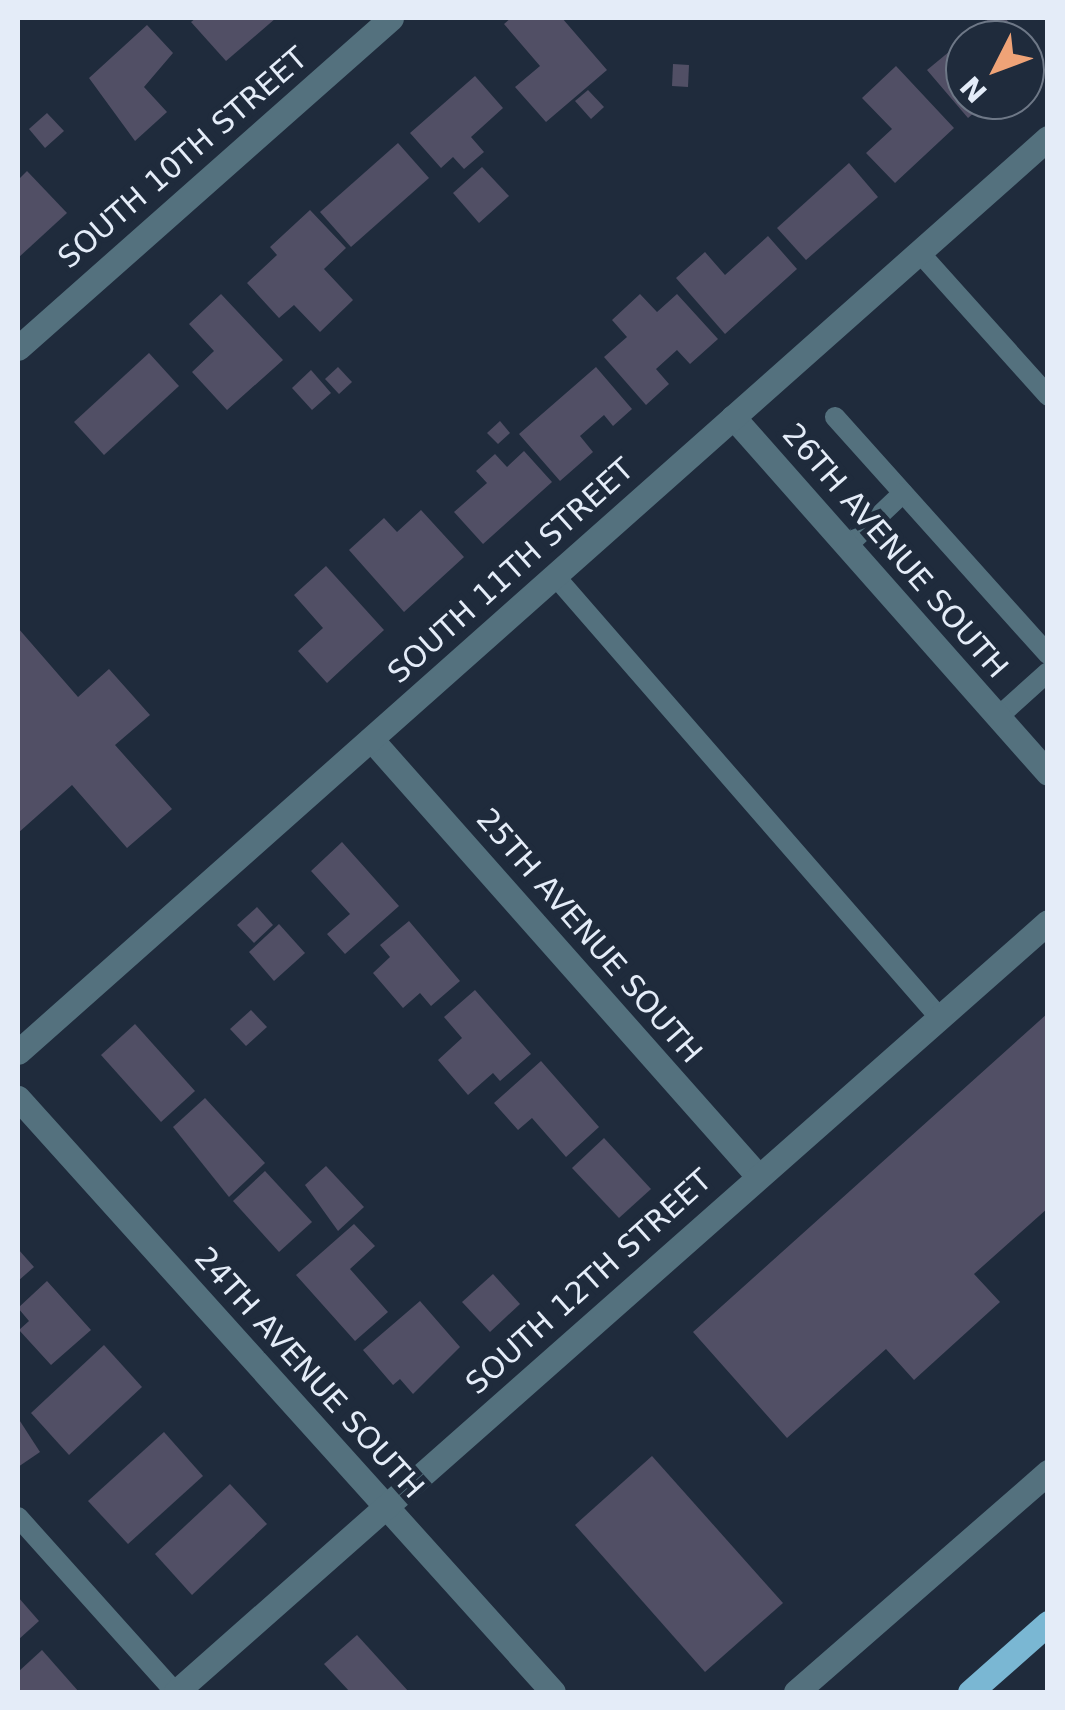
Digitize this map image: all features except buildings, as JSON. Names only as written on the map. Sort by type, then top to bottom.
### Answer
[{"type":"main road","points":[[970,1692],[1048,1623]]},
{"type":"street","name":"SOUTH 10TH STREET","points":[[18,348],[391,18]]},
{"type":"street","name":"SOUTH 11TH STREET","points":[[18,1052],[1048,138]]},
{"type":"street","name":"26TH AVENUE SOUTH","points":[[733,417],[1048,772]]},
{"type":"street","name":"25TH AVENUE SOUTH","points":[[371,739],[758,1176]]},
{"type":"street","name":"SOUTH 12TH STREET","points":[[176,1692],[1048,922]]},
{"type":"street","name":"24TH AVENUE SOUTH","points":[[18,1098],[553,1692]]},
{"type":"street","points":[[796,1692],[1048,1472]]},
{"type":"lane","points":[[919,252],[1048,396]]},
{"type":"lane","points":[[835,418],[1048,654]]},
{"type":"lane","points":[[847,546],[903,493]]},
{"type":"lane","points":[[555,576],[939,1017]]},
{"type":"lane","points":[[998,717],[1048,672]]},
{"type":"lane","points":[[18,1517],[176,1692]]}]
